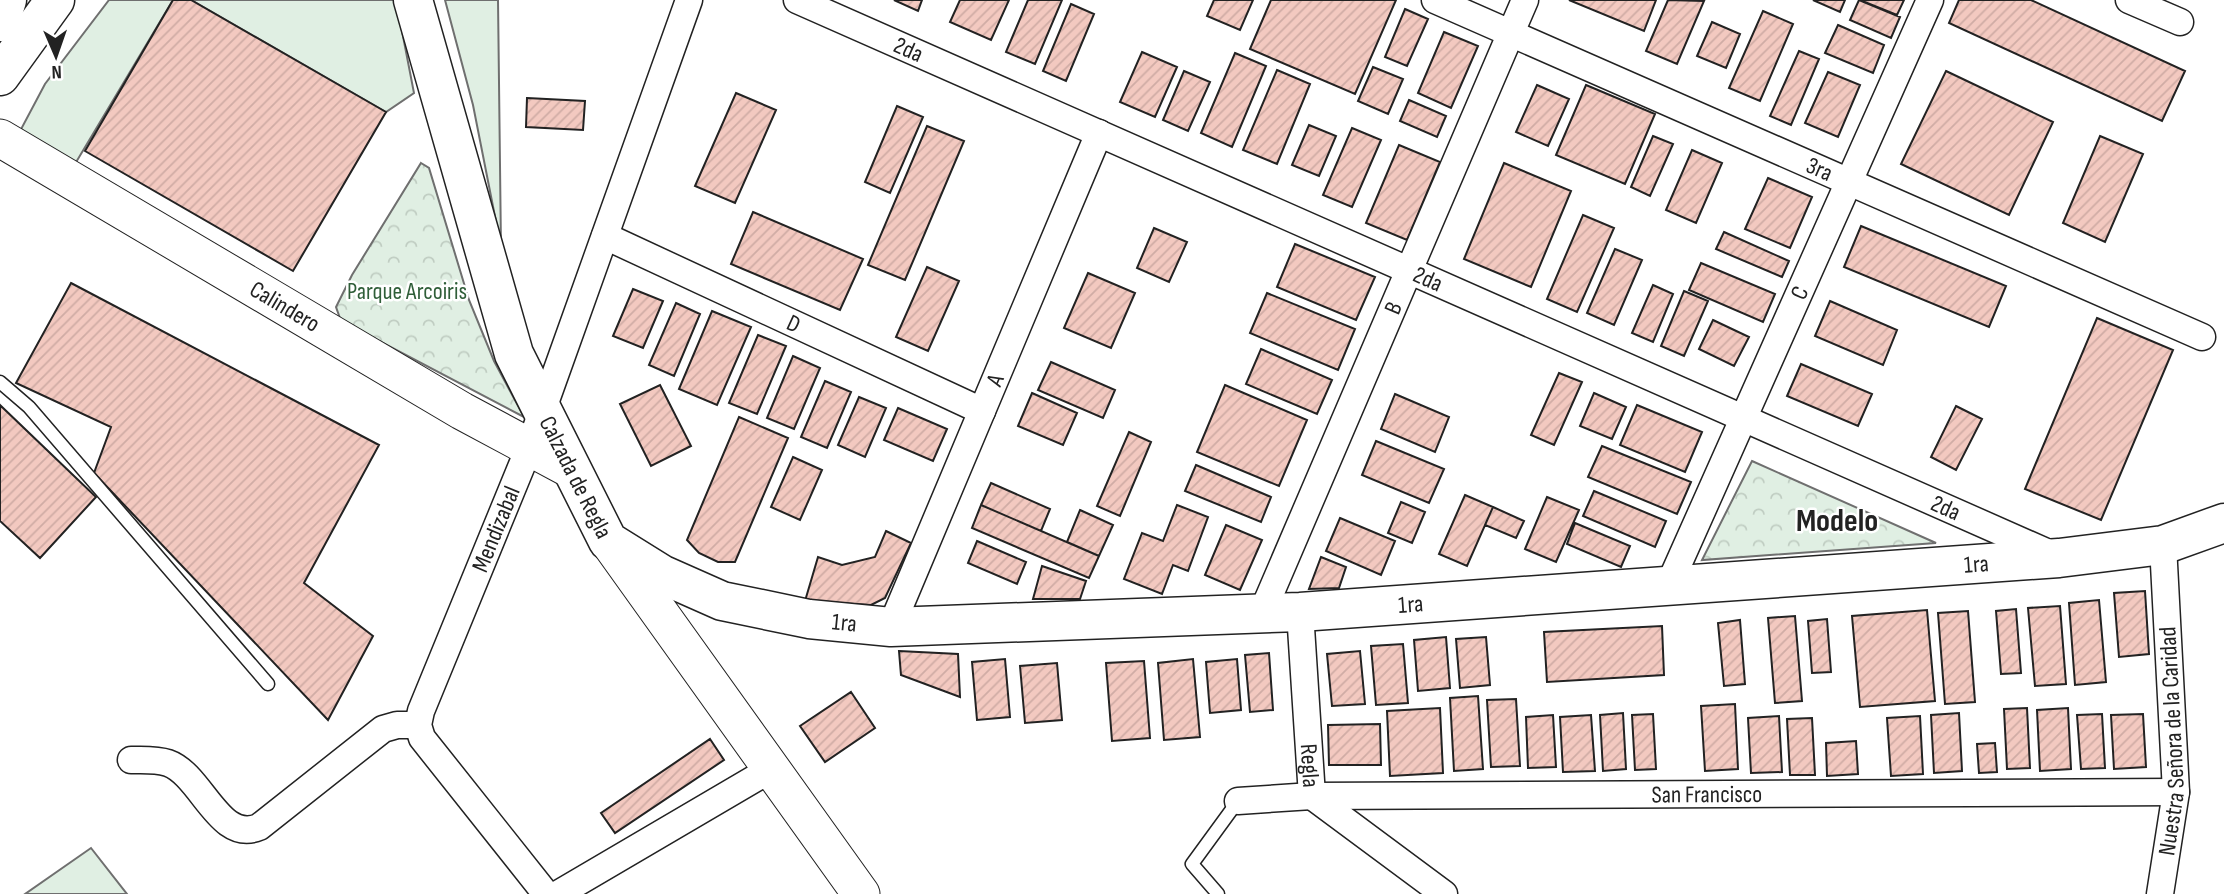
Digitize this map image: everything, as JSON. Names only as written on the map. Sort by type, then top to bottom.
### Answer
[{"type":"main road","points":[[0,22],[7,0]]},
{"type":"main road","points":[[0,76],[55,0]]},
{"type":"main road","name":"Calzada de Regla","points":[[413,0],[514,354],[572,470],[608,541],[861,894]]},
{"type":"main road","name":"Calindero","points":[[0,138],[529,448],[572,470]]},
{"type":"main road","name":"1ra","points":[[608,541],[661,574],[722,601],[809,619],[891,627],[1300,611],[2059,558],[2163,545],[2224,523]]},
{"type":"street","name":"Mendizabal","points":[[418,725],[421,711],[529,448],[690,0]]},
{"type":"street","name":"2da","points":[[797,0],[2059,558]]},
{"type":"street","name":"3ra","points":[[1435,0],[2202,337]]},
{"type":"street","name":"B","points":[[1262,613],[1525,0]]},
{"type":"street","name":"C","points":[[1669,585],[1930,0]]},
{"type":"street","points":[[2129,0],[2180,22]]},
{"type":"street","name":"A","points":[[891,627],[1099,133]]},
{"type":"street","name":"D","points":[[605,236],[982,411]]},
{"type":"street","name":"Nuestra Señora de la Caridad","points":[[2160,894],[2176,792],[2163,545]]},
{"type":"street","name":"Regla","points":[[1300,611],[1312,796],[1444,894]]},
{"type":"street","points":[[131,760],[170,764],[181,771],[224,819],[237,830],[248,832],[259,827],[383,729],[397,725],[418,725],[422,738],[546,894]]},
{"type":"street","points":[[558,894],[771,769]]},
{"type":"street","name":"San Francisco","points":[[1238,801],[1312,796],[2176,792]]},
{"type":"lane","points":[[0,382],[29,407],[268,684]]},
{"type":"lane","points":[[1218,894],[1192,864],[1238,801]]},
{"type":"green space","points":[[109,0],[173,0],[75,164],[19,133],[45,84]]},
{"type":"green space","points":[[191,0],[396,0],[414,93],[386,112]]},
{"type":"green space","points":[[445,0],[498,0],[501,247],[473,105]]},
{"type":"green space","name":"Parque Arcoiris","points":[[421,163],[429,168],[469,300],[494,361],[524,417],[341,321],[336,307],[352,275]]},
{"type":"green space","points":[[1752,461],[1936,543],[1702,560]]},
{"type":"green space","points":[[91,848],[127,894],[25,894]]},
{"type":"building","points":[[173,0],[191,0],[386,112],[293,271],[85,151]]},
{"type":"building","points":[[894,0],[922,0],[918,11]]},
{"type":"building","points":[[960,0],[1009,0],[991,40],[950,22]]},
{"type":"building","points":[[1028,0],[1062,0],[1035,64],[1006,52]]},
{"type":"building","points":[[1214,0],[1253,0],[1240,30],[1207,16]]},
{"type":"building","points":[[1271,0],[1396,0],[1355,94],[1250,49]]},
{"type":"building","points":[[1569,0],[1656,0],[1644,31]]},
{"type":"building","points":[[1668,0],[1704,1],[1677,64],[1646,51]]},
{"type":"building","points":[[1813,0],[1845,0],[1840,12]]},
{"type":"building","points":[[1859,0],[1900,17],[1891,38],[1850,20]]},
{"type":"building","points":[[1860,0],[1904,0],[1897,15]]},
{"type":"building","points":[[1959,0],[2031,0],[2185,71],[2162,121],[1949,23]]},
{"type":"building","points":[[1071,4],[1094,14],[1066,81],[1043,71]]},
{"type":"building","points":[[1405,9],[1428,19],[1407,66],[1385,57]]},
{"type":"building","points":[[1763,11],[1793,24],[1760,101],[1729,88]]},
{"type":"building","points":[[1712,22],[1740,34],[1726,68],[1697,56]]},
{"type":"building","points":[[1838,25],[1884,45],[1873,73],[1825,53]]},
{"type":"building","points":[[1444,32],[1478,46],[1451,108],[1418,93]]},
{"type":"building","points":[[1799,51],[1819,59],[1791,125],[1770,116]]},
{"type":"building","points":[[1142,52],[1177,67],[1155,117],[1120,102]]},
{"type":"building","points":[[1235,53],[1266,66],[1232,147],[1201,133]]},
{"type":"building","points":[[1373,67],[1403,79],[1388,114],[1358,101]]},
{"type":"building","points":[[1277,70],[1310,84],[1277,164],[1243,150]]},
{"type":"building","points":[[1184,71],[1210,82],[1188,131],[1163,120]]},
{"type":"building","points":[[1946,71],[2053,122],[2009,215],[1901,164]]},
{"type":"building","points":[[1828,72],[1860,85],[1838,137],[1805,123]]},
{"type":"building","points":[[1537,85],[1569,99],[1548,146],[1516,132]]},
{"type":"building","points":[[1586,85],[1655,114],[1625,184],[1556,155]]},
{"type":"building","points":[[736,93],[776,110],[735,203],[695,186]]},
{"type":"building","points":[[527,98],[585,101],[583,130],[526,127]]},
{"type":"building","points":[[1409,100],[1446,116],[1437,137],[1400,121]]},
{"type":"building","points":[[897,106],[923,117],[890,193],[865,182]]},
{"type":"building","points":[[1309,125],[1336,136],[1319,176],[1292,165]]},
{"type":"building","points":[[927,126],[964,141],[905,280],[868,265]]},
{"type":"building","points":[[1352,128],[1381,140],[1352,207],[1323,195]]},
{"type":"building","points":[[1653,136],[1673,144],[1650,196],[1631,187]]},
{"type":"building","points":[[2100,136],[2143,154],[2105,242],[2063,223]]},
{"type":"building","points":[[1399,145],[1440,162],[1407,240],[1366,223]]},
{"type":"building","points":[[1692,150],[1722,163],[1696,223],[1666,210]]},
{"type":"building","points":[[1504,163],[1571,191],[1531,287],[1464,259]]},
{"type":"building","points":[[1768,178],[1812,197],[1790,248],[1745,229]]},
{"type":"building","points":[[753,212],[863,259],[840,310],[731,264]]},
{"type":"building","points":[[1583,215],[1614,228],[1577,312],[1547,299]]},
{"type":"building","points":[[1861,226],[2006,286],[1989,327],[1844,267]]},
{"type":"building","points":[[1154,228],[1187,242],[1169,282],[1137,268]]},
{"type":"building","points":[[1724,232],[1789,261],[1782,277],[1716,249]]},
{"type":"building","points":[[1295,244],[1375,277],[1356,320],[1277,287]]},
{"type":"building","points":[[1615,249],[1642,260],[1614,325],[1587,313]]},
{"type":"building","points":[[1701,263],[1775,294],[1763,322],[1689,290]]},
{"type":"building","points":[[927,267],[959,281],[928,351],[896,337]]},
{"type":"building","points":[[1088,273],[1135,293],[1111,348],[1064,328]]},
{"type":"building","points":[[71,283],[379,445],[304,583],[373,636],[328,720],[94,473],[111,427],[16,383]]},
{"type":"building","points":[[1653,285],[1673,294],[1653,342],[1632,333]]},
{"type":"building","points":[[633,289],[663,301],[643,348],[613,336]]},
{"type":"building","points":[[1684,291],[1708,301],[1684,356],[1661,346]]},
{"type":"building","points":[[1267,293],[1355,329],[1338,370],[1250,333]]},
{"type":"building","points":[[1830,301],[1897,330],[1883,365],[1815,336]]},
{"type":"building","points":[[676,303],[700,314],[674,376],[649,365]]},
{"type":"building","points":[[712,311],[751,327],[717,405],[679,389]]},
{"type":"building","points":[[2097,318],[2173,350],[2101,520],[2025,489]]},
{"type":"building","points":[[1713,320],[1749,337],[1734,366],[1699,349]]},
{"type":"building","points":[[758,335],[786,346],[757,414],[729,403]]},
{"type":"building","points":[[1261,349],[1332,380],[1317,414],[1246,384]]},
{"type":"building","points":[[793,356],[820,368],[794,429],[767,418]]},
{"type":"building","points":[[1051,362],[1115,390],[1103,418],[1038,390]]},
{"type":"building","points":[[1801,364],[1872,394],[1858,426],[1787,396]]},
{"type":"building","points":[[1559,373],[1582,382],[1554,445],[1531,435]]},
{"type":"building","points":[[825,381],[851,392],[827,448],[801,437]]},
{"type":"building","points":[[660,385],[691,446],[651,466],[620,404]]},
{"type":"building","points":[[1225,385],[1307,420],[1279,486],[1197,452]]},
{"type":"building","points":[[1032,393],[1077,413],[1063,445],[1018,426]]},
{"type":"building","points":[[1594,393],[1626,407],[1612,439],[1580,426]]},
{"type":"building","points":[[1395,394],[1449,417],[1435,452],[1381,429]]},
{"type":"building","points":[[859,397],[886,408],[865,457],[838,445]]},
{"type":"building","points":[[0,405],[96,497],[40,558],[0,521]]},
{"type":"building","points":[[1637,405],[1702,432],[1685,472],[1620,445]]},
{"type":"building","points":[[1956,406],[1982,419],[1956,470],[1931,457]]},
{"type":"building","points":[[898,408],[947,429],[933,461],[884,440]]},
{"type":"building","points":[[739,417],[788,438],[735,562],[718,562],[699,553],[687,540]]},
{"type":"building","points":[[1129,432],[1151,442],[1120,516],[1097,506]]},
{"type":"building","points":[[1376,441],[1444,469],[1429,503],[1362,475]]},
{"type":"building","points":[[1602,446],[1691,482],[1677,514],[1588,477]]},
{"type":"building","points":[[793,457],[822,470],[800,520],[771,507]]},
{"type":"building","points":[[1196,465],[1271,497],[1261,522],[1185,491]]},
{"type":"building","points":[[991,483],[1050,509],[1041,531],[981,505]]},
{"type":"building","points":[[1594,491],[1666,521],[1655,547],[1583,516]]},
{"type":"building","points":[[1465,495],[1493,507],[1467,566],[1439,554]]},
{"type":"building","points":[[1547,497],[1579,510],[1556,562],[1525,549]]},
{"type":"building","points":[[1401,502],[1425,512],[1412,543],[1388,533]]},
{"type":"building","points":[[981,505],[1099,556],[1089,578],[972,528]]},
{"type":"building","points":[[1177,505],[1208,517],[1188,571],[1173,565],[1162,594],[1124,579],[1142,533],[1163,541]]},
{"type":"building","points":[[1493,507],[1524,521],[1516,538],[1485,525]]},
{"type":"building","points":[[1080,510],[1113,525],[1099,556],[1067,542]]},
{"type":"building","points":[[1340,518],[1395,541],[1381,575],[1326,551]]},
{"type":"building","points":[[1575,523],[1630,546],[1621,567],[1567,544]]},
{"type":"building","points":[[1226,525],[1262,540],[1240,590],[1205,575]]},
{"type":"building","points":[[886,531],[911,543],[885,598],[871,605],[805,601],[818,557],[842,565],[875,557]]},
{"type":"building","points":[[977,541],[1026,562],[1017,584],[968,563]]},
{"type":"building","points":[[1321,557],[1346,567],[1339,588],[1309,589]]},
{"type":"building","points":[[1042,566],[1086,581],[1080,599],[1033,599]]},
{"type":"building","points":[[2145,591],[2149,654],[2119,657],[2114,593]]},
{"type":"building","points":[[2099,600],[2106,682],[2075,685],[2069,603]]},
{"type":"building","points":[[2060,606],[2066,684],[2035,686],[2028,608]]},
{"type":"building","points":[[2016,609],[2021,673],[2001,674],[1996,611]]},
{"type":"building","points":[[1927,610],[1935,701],[1860,707],[1852,616]]},
{"type":"building","points":[[1968,611],[1975,702],[1945,704],[1938,613]]},
{"type":"building","points":[[1795,616],[1802,701],[1775,703],[1768,618]]},
{"type":"building","points":[[1827,619],[1831,672],[1812,673],[1808,621]]},
{"type":"building","points":[[1740,620],[1745,684],[1724,686],[1718,623]]},
{"type":"building","points":[[1662,626],[1664,675],[1547,682],[1544,632]]},
{"type":"building","points":[[1446,637],[1450,688],[1418,691],[1414,640]]},
{"type":"building","points":[[1486,637],[1490,685],[1460,688],[1456,639]]},
{"type":"building","points":[[1403,644],[1408,703],[1376,705],[1371,646]]},
{"type":"building","points":[[899,651],[958,654],[960,697],[901,675]]},
{"type":"building","points":[[1360,651],[1365,704],[1332,706],[1327,654]]},
{"type":"building","points":[[1269,653],[1273,710],[1250,712],[1245,655]]},
{"type":"building","points":[[1005,659],[1010,717],[977,720],[972,662]]},
{"type":"building","points":[[1193,659],[1200,737],[1164,740],[1158,663]]},
{"type":"building","points":[[1237,659],[1241,710],[1210,713],[1206,662]]},
{"type":"building","points":[[1144,661],[1150,738],[1112,741],[1106,663]]},
{"type":"building","points":[[1057,663],[1062,720],[1025,723],[1020,666]]},
{"type":"building","points":[[851,692],[875,728],[825,762],[800,726]]},
{"type":"building","points":[[1478,696],[1483,769],[1454,771],[1450,698]]},
{"type":"building","points":[[1516,699],[1520,766],[1491,767],[1487,700]]},
{"type":"building","points":[[1735,704],[1738,769],[1705,771],[1701,706]]},
{"type":"building","points":[[1440,708],[1443,773],[1390,776],[1387,711]]},
{"type":"building","points":[[2027,708],[2030,768],[2007,769],[2004,709]]},
{"type":"building","points":[[2068,708],[2071,769],[2040,771],[2037,710]]},
{"type":"building","points":[[1623,713],[1626,769],[1603,771],[1600,715]]},
{"type":"building","points":[[1959,713],[1962,771],[1934,773],[1931,715]]},
{"type":"building","points":[[1653,714],[1656,769],[1635,770],[1632,715]]},
{"type":"building","points":[[2102,714],[2105,768],[2081,769],[2077,715]]},
{"type":"building","points":[[2143,714],[2146,767],[2114,769],[2111,715]]},
{"type":"building","points":[[1553,715],[1556,767],[1528,768],[1526,717]]},
{"type":"building","points":[[1591,715],[1595,771],[1563,772],[1560,717]]},
{"type":"building","points":[[1779,716],[1782,772],[1751,773],[1748,718]]},
{"type":"building","points":[[1920,716],[1923,774],[1891,776],[1887,718]]},
{"type":"building","points":[[1812,718],[1815,775],[1790,775],[1787,719]]},
{"type":"building","points":[[1380,724],[1381,765],[1329,765],[1328,725]]},
{"type":"building","points":[[710,739],[724,760],[615,833],[601,813]]},
{"type":"building","points":[[1856,741],[1858,774],[1827,776],[1826,743]]},
{"type":"building","points":[[1995,743],[1997,772],[1979,773],[1977,744]]},
{"type":"district","name":"Modelo","points":[[1837,521]]}]
